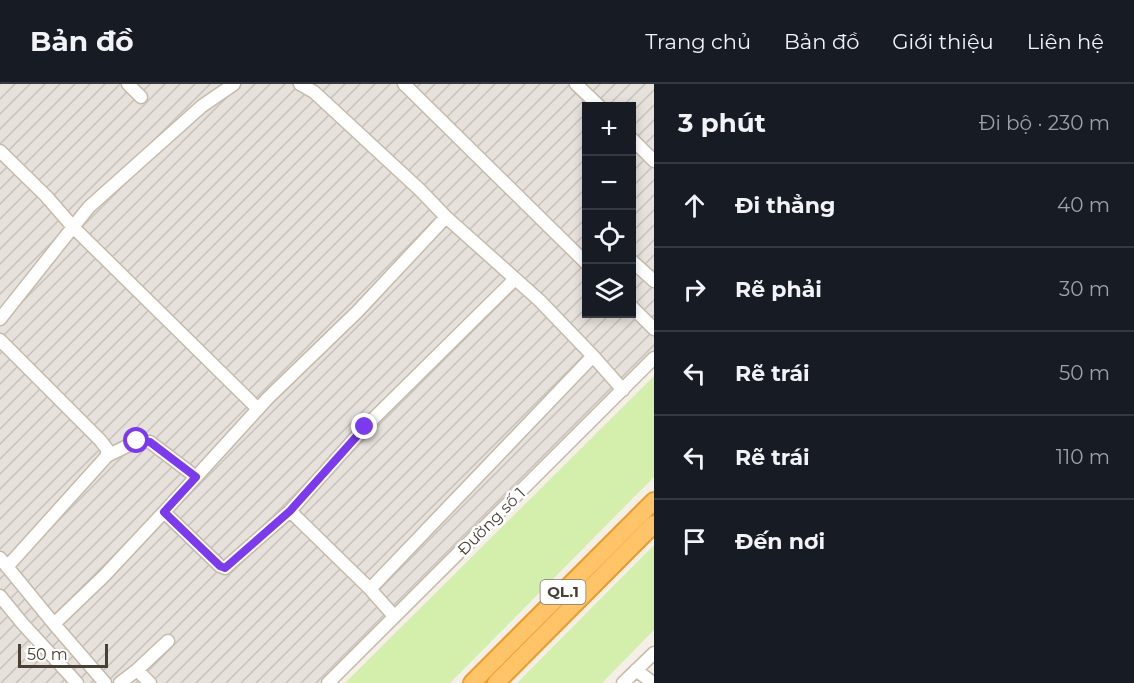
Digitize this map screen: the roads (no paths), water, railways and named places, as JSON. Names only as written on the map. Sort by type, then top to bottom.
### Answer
[{"type":"highway","name":"QL.1","points":[[472,683],[654,501]]},
{"type":"highway","name":"QL.1","points":[[495,683],[654,524]]},
{"type":"street","points":[[128,84],[141,97]]},
{"type":"street","points":[[0,319],[89,207],[202,106],[234,84]]},
{"type":"street","points":[[300,84],[314,92],[446,217],[539,300],[623,390]]},
{"type":"street","points":[[404,84],[582,259]]},
{"type":"street","points":[[576,84],[595,102]]},
{"type":"street","points":[[636,143],[654,161]]},
{"type":"street","points":[[0,151],[46,196],[73,227],[258,409]]},
{"type":"street","points":[[54,624],[104,576],[258,409],[358,311],[446,217]]},
{"type":"street","points":[[635,264],[654,281]]},
{"type":"street","points":[[164,512],[220,566],[225,568],[290,511],[365,427],[515,279]]},
{"type":"street","points":[[636,311],[654,329]]},
{"type":"street","points":[[0,340],[100,440],[107,449],[107,456]]},
{"type":"street","points":[[370,588],[593,356]]},
{"type":"street","name":"Đường số 1","points":[[328,683],[654,358]]},
{"type":"street","points":[[105,683],[3,563],[107,456],[137,441],[150,442],[196,477]]},
{"type":"street","points":[[290,511],[370,588],[394,616]]},
{"type":"street","points":[[0,597],[77,683]]},
{"type":"street","points":[[120,683],[168,641]]},
{"type":"street","points":[[623,683],[654,652]]},
{"type":"street","points":[[137,670],[150,683]]},
{"type":"street","points":[[636,670],[654,683]]}]
